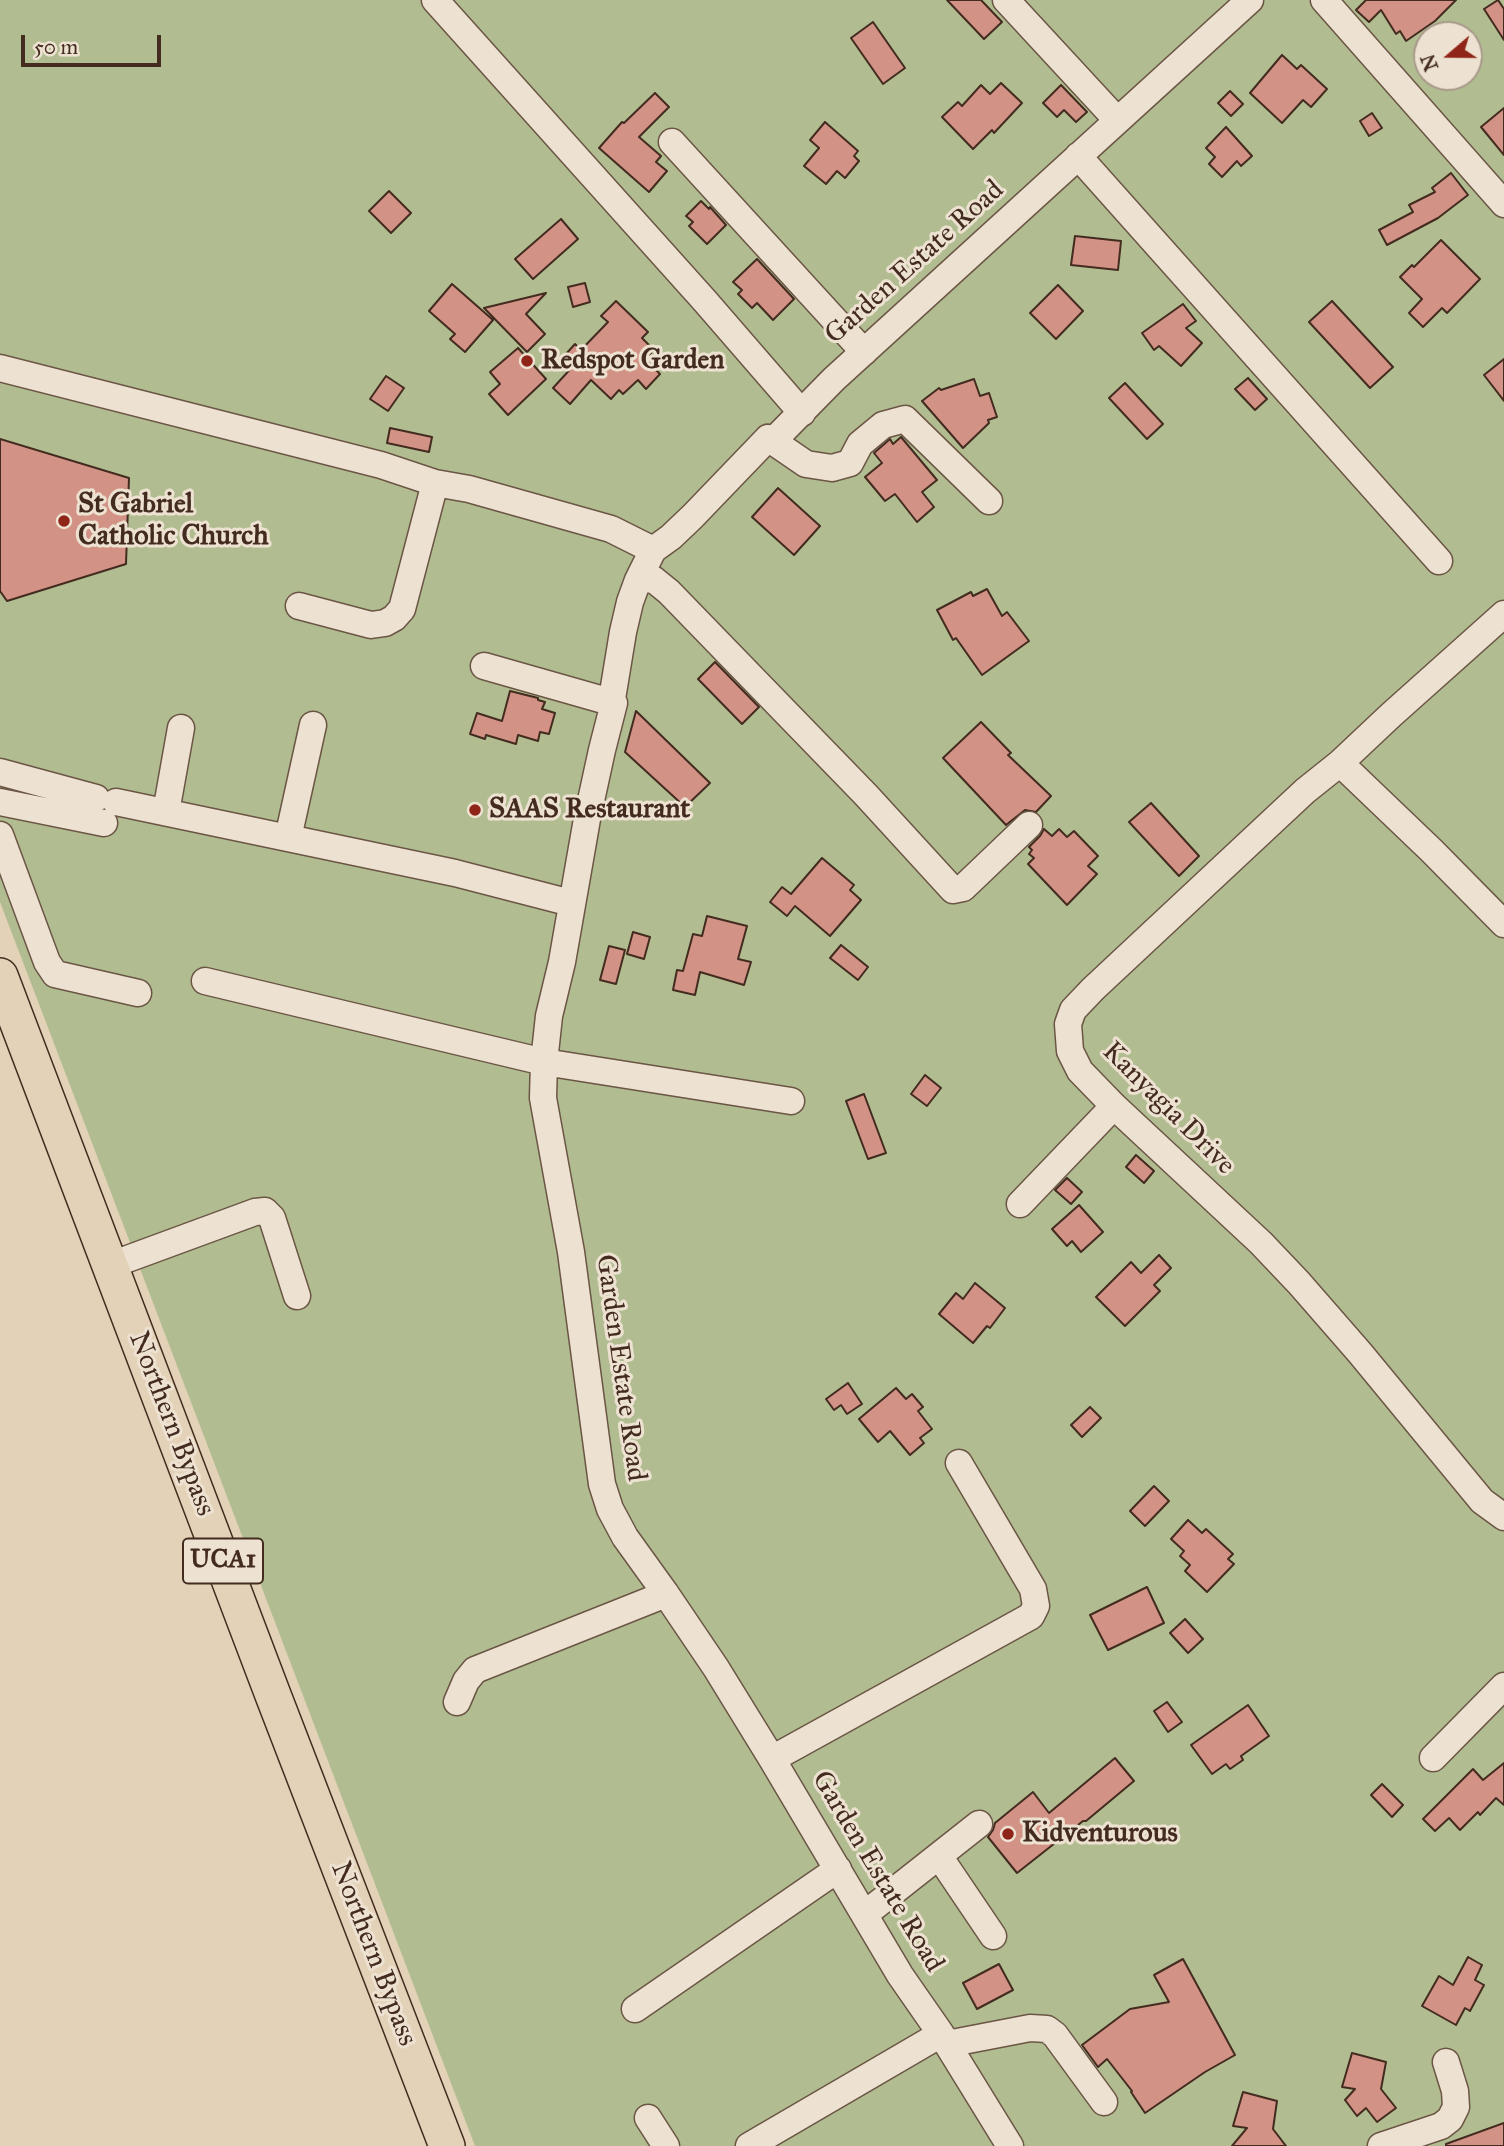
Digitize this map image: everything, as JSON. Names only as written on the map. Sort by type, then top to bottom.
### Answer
[{"type":"main road","name":"Northern Bypass","points":[[0,976],[447,2146]]},
{"type":"street","points":[[435,0],[678,270],[802,413]]},
{"type":"street","points":[[1006,0],[1117,120]]},
{"type":"street","name":"Garden Estate Road","points":[[1010,2146],[944,2039],[900,1975],[716,1668],[625,1537],[610,1509],[602,1484],[571,1252],[546,1123],[543,1098],[544,1062],[549,1016],[562,962],[602,750],[614,703],[612,699],[623,632],[638,580],[653,550],[693,516],[768,438],[775,440],[834,379],[1250,0]]},
{"type":"street","points":[[1324,0],[1504,204]]},
{"type":"street","points":[[672,142],[864,352]]},
{"type":"street","points":[[1078,156],[1439,561]]},
{"type":"street","points":[[0,368],[381,465],[435,483],[469,489],[611,529],[653,550]]},
{"type":"street","points":[[768,438],[806,464],[832,468],[850,463],[860,444],[883,425],[905,419],[989,501]]},
{"type":"street","points":[[299,606],[371,625],[385,623],[394,618],[402,609],[435,483]]},
{"type":"street","points":[[638,580],[653,579],[670,592],[953,890],[963,888],[1029,825]]},
{"type":"street","name":"Kanyagia Drive","points":[[1504,614],[1340,763],[1305,791],[1093,989],[1073,1010],[1068,1024],[1070,1051],[1080,1071],[1261,1243],[1360,1353],[1482,1501],[1504,1517]]},
{"type":"street","points":[[484,666],[614,703]]},
{"type":"street","points":[[288,838],[313,725]]},
{"type":"street","points":[[166,812],[181,728]]},
{"type":"street","points":[[1340,763],[1504,924]]},
{"type":"street","points":[[0,772],[105,808]]},
{"type":"street","points":[[0,802],[166,812],[456,873],[571,903]]},
{"type":"street","points":[[0,835],[47,962],[55,974],[138,993]]},
{"type":"street","points":[[205,981],[544,1062],[791,1101]]},
{"type":"street","points":[[1020,1204],[1114,1106]]},
{"type":"street","points":[[111,1265],[255,1212],[265,1211],[272,1218],[297,1296]]},
{"type":"street","points":[[772,1759],[1031,1616],[1036,1606],[1033,1589],[960,1463]]},
{"type":"street","points":[[457,1702],[466,1681],[475,1670],[666,1594]]},
{"type":"street","points":[[1433,1758],[1504,1686]]},
{"type":"street","points":[[865,1914],[979,1825]]},
{"type":"street","points":[[939,1856],[993,1936]]},
{"type":"street","points":[[635,2009],[838,1869]]},
{"type":"street","points":[[749,2146],[944,2039],[1030,2028],[1047,2029],[1055,2035],[1104,2102]]},
{"type":"street","points":[[1381,2146],[1441,2126],[1450,2119],[1456,2107],[1455,2091],[1446,2062]]},
{"type":"street","points":[[648,2118],[666,2146]]},
{"type":"green space","points":[[0,0],[1504,0],[1504,2146],[475,2146],[0,902]]},
{"type":"building","points":[[947,0],[981,0],[1002,22],[984,39]]},
{"type":"building","points":[[1366,0],[1456,0],[1435,21],[1413,21],[1413,36],[1406,41],[1400,31],[1396,34],[1381,10],[1369,22],[1356,10]]},
{"type":"building","points":[[1498,0],[1504,9],[1504,40],[1484,9]]},
{"type":"building","points":[[873,22],[905,68],[883,84],[851,38]]},
{"type":"building","points":[[1282,55],[1297,69],[1301,65],[1327,89],[1311,107],[1303,100],[1282,123],[1250,93]]},
{"type":"building","points":[[1001,83],[1022,103],[994,133],[992,130],[973,149],[942,117],[958,102],[962,106],[981,85],[990,94]]},
{"type":"building","points":[[1061,85],[1087,112],[1076,122],[1064,110],[1057,117],[1043,103]]},
{"type":"building","points":[[1230,91],[1243,104],[1231,116],[1218,103]]},
{"type":"building","points":[[655,93],[669,107],[639,137],[661,156],[656,162],[667,171],[649,192],[599,148],[622,122]]},
{"type":"building","points":[[1504,108],[1504,155],[1481,127]]},
{"type":"building","points":[[1372,113],[1382,128],[1369,136],[1360,121]]},
{"type":"building","points":[[825,122],[858,151],[854,156],[859,161],[845,178],[837,171],[826,184],[804,166],[819,148],[810,140]]},
{"type":"building","points":[[1226,127],[1252,156],[1241,166],[1237,161],[1222,177],[1209,164],[1215,157],[1206,148]]},
{"type":"building","points":[[1451,173],[1468,195],[1438,218],[1387,245],[1379,230],[1413,212],[1409,205],[1435,192],[1432,188]]},
{"type":"building","points":[[389,191],[411,213],[391,233],[369,211]]},
{"type":"building","points":[[701,201],[726,225],[707,244],[689,226],[693,222],[686,216]]},
{"type":"building","points":[[561,219],[578,239],[533,279],[515,259]]},
{"type":"building","points":[[1075,236],[1121,241],[1118,270],[1071,265]]},
{"type":"building","points":[[1441,240],[1480,279],[1447,313],[1442,308],[1423,327],[1409,313],[1422,299],[1400,277]]},
{"type":"building","points":[[757,259],[794,299],[773,320],[757,303],[752,308],[738,294],[742,290],[733,282]]},
{"type":"building","points":[[585,283],[590,302],[573,307],[568,287]]},
{"type":"building","points":[[452,284],[493,320],[465,352],[450,339],[455,334],[429,311]]},
{"type":"building","points":[[1058,285],[1083,311],[1056,339],[1030,313]]},
{"type":"building","points":[[546,293],[526,314],[545,334],[527,352],[484,308]]},
{"type":"building","points":[[616,301],[648,332],[642,338],[654,350],[645,359],[660,374],[646,389],[638,380],[623,394],[619,390],[611,399],[591,380],[570,404],[553,388],[575,364],[565,355],[575,344],[581,350],[608,322],[601,316]]},
{"type":"building","points":[[1332,301],[1393,367],[1370,388],[1309,322]]},
{"type":"building","points":[[1183,304],[1196,321],[1186,328],[1202,343],[1181,366],[1159,346],[1154,350],[1142,333]]},
{"type":"building","points":[[518,348],[546,379],[508,415],[489,394],[500,384],[490,372]]},
{"type":"building","points":[[1504,359],[1504,401],[1484,375]]},
{"type":"building","points":[[386,376],[404,388],[388,411],[370,399]]},
{"type":"building","points":[[1248,378],[1267,399],[1255,410],[1235,389]]},
{"type":"building","points":[[974,379],[980,396],[989,393],[997,417],[988,420],[989,423],[963,448],[922,401],[939,388],[941,390]]},
{"type":"building","points":[[1125,383],[1163,424],[1147,439],[1109,398]]},
{"type":"building","points":[[390,428],[432,437],[429,452],[387,443]]},
{"type":"building","points":[[901,437],[937,480],[922,492],[934,507],[917,522],[895,494],[885,501],[865,477],[882,463],[874,453],[890,439],[893,444]]},
{"type":"building","name":"St Gabriel Catholic Church","points":[[0,439],[129,478],[126,564],[7,601],[0,591]]},
{"type":"building","points":[[778,488],[820,526],[794,555],[752,517]]},
{"type":"building","points":[[987,589],[1002,616],[1007,612],[1029,641],[982,675],[956,638],[953,640],[937,610],[971,592],[973,596]]},
{"type":"building","points":[[715,662],[759,707],[742,724],[698,679]]},
{"type":"building","points":[[510,691],[538,698],[545,702],[542,709],[555,713],[549,734],[540,732],[538,741],[518,735],[516,744],[486,735],[485,739],[470,734],[477,713],[502,721]]},
{"type":"building","points":[[636,711],[710,783],[685,807],[625,752]]},
{"type":"building","points":[[981,722],[1011,753],[1008,755],[1051,796],[1036,812],[1025,810],[1006,825],[943,758]]},
{"type":"building","points":[[1151,803],[1199,856],[1179,876],[1129,822]]},
{"type":"building","points":[[1044,829],[1052,836],[1059,829],[1067,837],[1074,831],[1098,856],[1088,866],[1097,874],[1067,905],[1028,864],[1034,858],[1029,854],[1032,850],[1029,847]]},
{"type":"building","points":[[822,858],[854,885],[850,890],[861,900],[830,936],[795,906],[787,916],[770,902],[782,887],[791,894]]},
{"type":"building","points":[[707,916],[747,926],[738,959],[751,962],[744,985],[700,972],[695,995],[673,990],[677,970],[683,971],[693,934],[702,936]]},
{"type":"building","points":[[633,932],[650,937],[644,959],[627,954]]},
{"type":"building","points":[[841,945],[868,967],[858,980],[830,958]]},
{"type":"building","points":[[609,946],[625,950],[616,984],[600,980]]},
{"type":"building","points":[[925,1075],[941,1088],[927,1106],[911,1094]]},
{"type":"building","points":[[864,1094],[886,1153],[868,1159],[846,1101]]},
{"type":"building","points":[[1136,1155],[1154,1171],[1144,1183],[1126,1167]]},
{"type":"building","points":[[1067,1178],[1082,1192],[1071,1204],[1055,1190]]},
{"type":"building","points":[[1079,1205],[1103,1232],[1081,1252],[1072,1241],[1067,1246],[1052,1229]]},
{"type":"building","points":[[1159,1255],[1171,1268],[1154,1285],[1160,1291],[1125,1326],[1096,1297],[1131,1262],[1141,1273]]},
{"type":"building","points":[[975,1283],[1005,1308],[990,1328],[987,1326],[973,1343],[939,1314],[956,1293],[963,1299]]},
{"type":"building","points":[[848,1383],[862,1404],[847,1414],[841,1405],[834,1410],[826,1399]]},
{"type":"building","points":[[896,1388],[906,1399],[912,1394],[923,1407],[918,1411],[932,1429],[920,1438],[924,1443],[910,1455],[890,1431],[878,1442],[859,1419]]},
{"type":"building","points":[[1090,1407],[1101,1418],[1082,1437],[1071,1425]]},
{"type":"building","points":[[1154,1486],[1169,1501],[1145,1526],[1130,1511]]},
{"type":"building","points":[[1188,1520],[1202,1533],[1206,1529],[1233,1554],[1228,1559],[1234,1564],[1207,1592],[1185,1571],[1190,1565],[1180,1556],[1184,1551],[1171,1539]]},
{"type":"building","points":[[1147,1587],[1164,1623],[1108,1650],[1090,1615]]},
{"type":"building","points":[[1185,1619],[1203,1639],[1188,1653],[1170,1633]]},
{"type":"building","points":[[1167,1702],[1182,1722],[1168,1732],[1154,1711]]},
{"type":"building","points":[[1248,1705],[1269,1736],[1241,1756],[1243,1760],[1230,1769],[1226,1764],[1212,1774],[1191,1745]]},
{"type":"building","points":[[1115,1758],[1134,1781],[1017,1873],[988,1837],[995,1823],[1033,1792],[1049,1813]]},
{"type":"building","points":[[1504,1763],[1504,1805],[1496,1798],[1460,1830],[1449,1818],[1435,1831],[1423,1819],[1473,1769],[1483,1780]]},
{"type":"building","points":[[1382,1784],[1403,1805],[1392,1817],[1371,1795]]},
{"type":"building","points":[[1468,1957],[1482,1965],[1475,1980],[1484,1985],[1470,2011],[1465,2008],[1456,2025],[1422,2006],[1439,1976],[1453,1985]]},
{"type":"building","points":[[1183,1959],[1235,2055],[1145,2113],[1107,2059],[1098,2067],[1082,2045],[1130,2009],[1169,2002],[1154,1975]]},
{"type":"building","points":[[999,1964],[1013,1990],[977,2009],[963,1983]]},
{"type":"building","points":[[1352,2053],[1386,2062],[1381,2089],[1396,2108],[1377,2122],[1366,2108],[1357,2116],[1345,2100],[1355,2089],[1342,2087]]},
{"type":"building","points":[[1243,2092],[1277,2101],[1273,2129],[1286,2146],[1232,2146],[1247,2128],[1233,2126]]},
{"type":"building","points":[[1504,2123],[1504,2146],[1446,2146],[1446,2144]]},
{"type":"place","name":"Redspot Garden","points":[[527,361]]},
{"type":"place","name":"St Gabriel Catholic Church","points":[[64,521]]},
{"type":"place","name":"SAAS Restaurant","points":[[475,810]]},
{"type":"place","name":"Kidventurous","points":[[1008,1834]]}]
